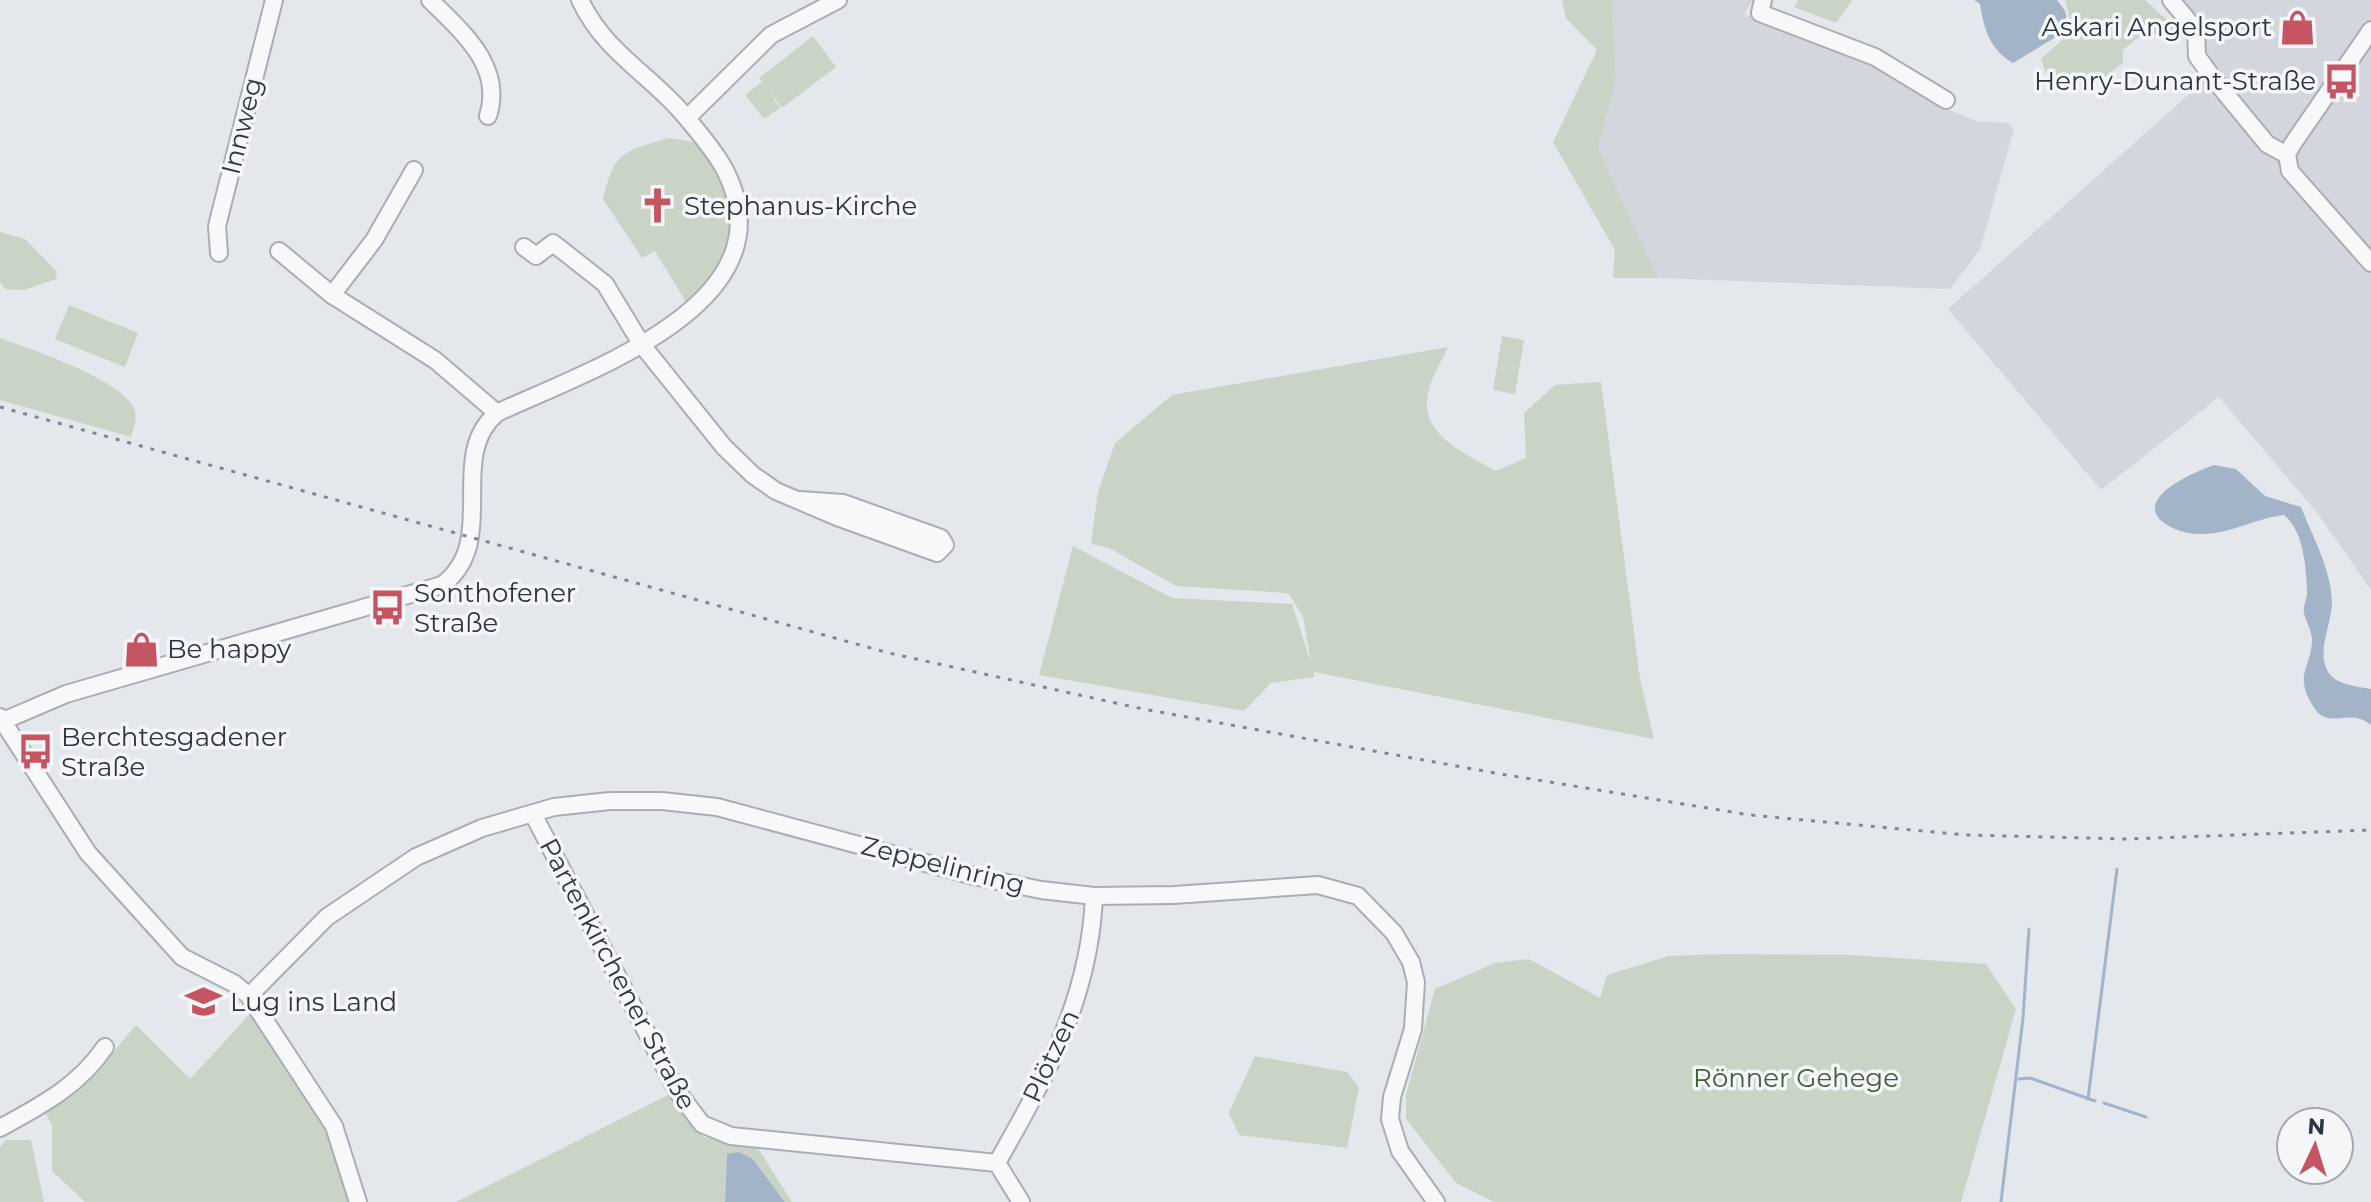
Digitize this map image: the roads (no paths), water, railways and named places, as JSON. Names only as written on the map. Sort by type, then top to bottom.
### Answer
[{"type":"street","name":"Innweg","points":[[219,253],[217,226],[274,0]]},
{"type":"street","points":[[430,0],[481,55],[494,86],[488,116]]},
{"type":"street","points":[[358,1202],[334,1126],[249,996],[235,984],[182,957],[88,853],[1,719],[66,694],[442,585],[454,576],[471,539],[475,439],[485,423],[497,413],[642,345],[710,293],[731,265],[738,242],[736,197],[726,171],[687,118],[624,62],[589,19],[580,0]]},
{"type":"street","points":[[687,118],[771,35],[838,0]]},
{"type":"street","points":[[1763,0],[1760,13],[1875,57],[1946,100]]},
{"type":"street","points":[[2171,0],[2196,30],[2197,56],[2212,77],[2267,144],[2287,155]]},
{"type":"street","points":[[2371,30],[2287,155],[2290,171],[2371,263]]},
{"type":"street","points":[[332,295],[374,240],[414,170]]},
{"type":"street","points":[[524,247],[536,256],[553,243],[605,284],[642,345],[724,447],[753,475],[776,491],[837,517],[937,553],[945,545],[941,538],[843,503],[800,500]]},
{"type":"street","points":[[279,251],[332,295],[435,360],[497,413]]},
{"type":"street","name":"Zeppelinring","points":[[249,996],[327,917],[376,882],[448,841],[554,807],[610,801],[662,801],[717,807],[974,876],[1094,896],[1174,895],[1318,885],[1358,896],[1394,933],[1411,962],[1416,982],[1413,1029],[1392,1097],[1390,1119],[1400,1151],[1436,1202]]},
{"type":"street","name":"Partenkirchener Straße","points":[[533,814],[677,1091],[702,1124],[731,1136],[997,1163]]},
{"type":"street","name":"Plötzen","points":[[997,1163],[1069,1027],[1083,974],[1094,896]]},
{"type":"street","points":[[0,1128],[69,1087],[89,1070],[105,1047]]},
{"type":"street","points":[[997,1163],[1021,1202]]},
{"type":"water","points":[[1974,0],[2057,0],[2067,20],[2056,37],[2013,63],[1994,45],[1986,30],[1980,4]]},
{"type":"water","points":[[2214,465],[2236,469],[2265,496],[2301,507],[2321,553],[2331,590],[2324,662],[2335,679],[2371,689],[2371,725],[2355,718],[2325,717],[2319,714],[2307,695],[2304,680],[2312,639],[2304,613],[2306,569],[2299,539],[2284,515],[2221,532],[2199,534],[2172,528],[2156,514],[2156,504],[2170,487]]},
{"type":"water","points":[[739,1152],[753,1159],[785,1202],[725,1202],[727,1154]]},
{"type":"waterway","points":[[2088,1099],[2117,869]]},
{"type":"waterway","points":[[2001,1202],[2023,1018],[2029,929]]},
{"type":"waterway","points":[[2019,1079],[2030,1078],[2095,1101]]},
{"type":"waterway","points":[[2104,1103],[2146,1117]]},
{"type":"railway","points":[[0,407],[889,653],[1143,709],[1495,773],[1750,815],[1966,835],[2127,839],[2371,830]]},
{"type":"place","name":"Askari Angelsport","points":[[2298,27]]},
{"type":"place","name":"Henry-Dunant-Straße","points":[[2342,81]]},
{"type":"place","name":"Stephanus-Kirche","points":[[658,206]]},
{"type":"place","name":"Sonthofener Straße","points":[[388,608]]},
{"type":"place","name":"Be happy","points":[[141,649]]},
{"type":"place","name":"Berchtesgadener Straße","points":[[35,752]]},
{"type":"place","name":"Lug ins Land","points":[[204,1002]]},
{"type":"park label","name":"Rönner Gehege","points":[[1796,1078]]}]
